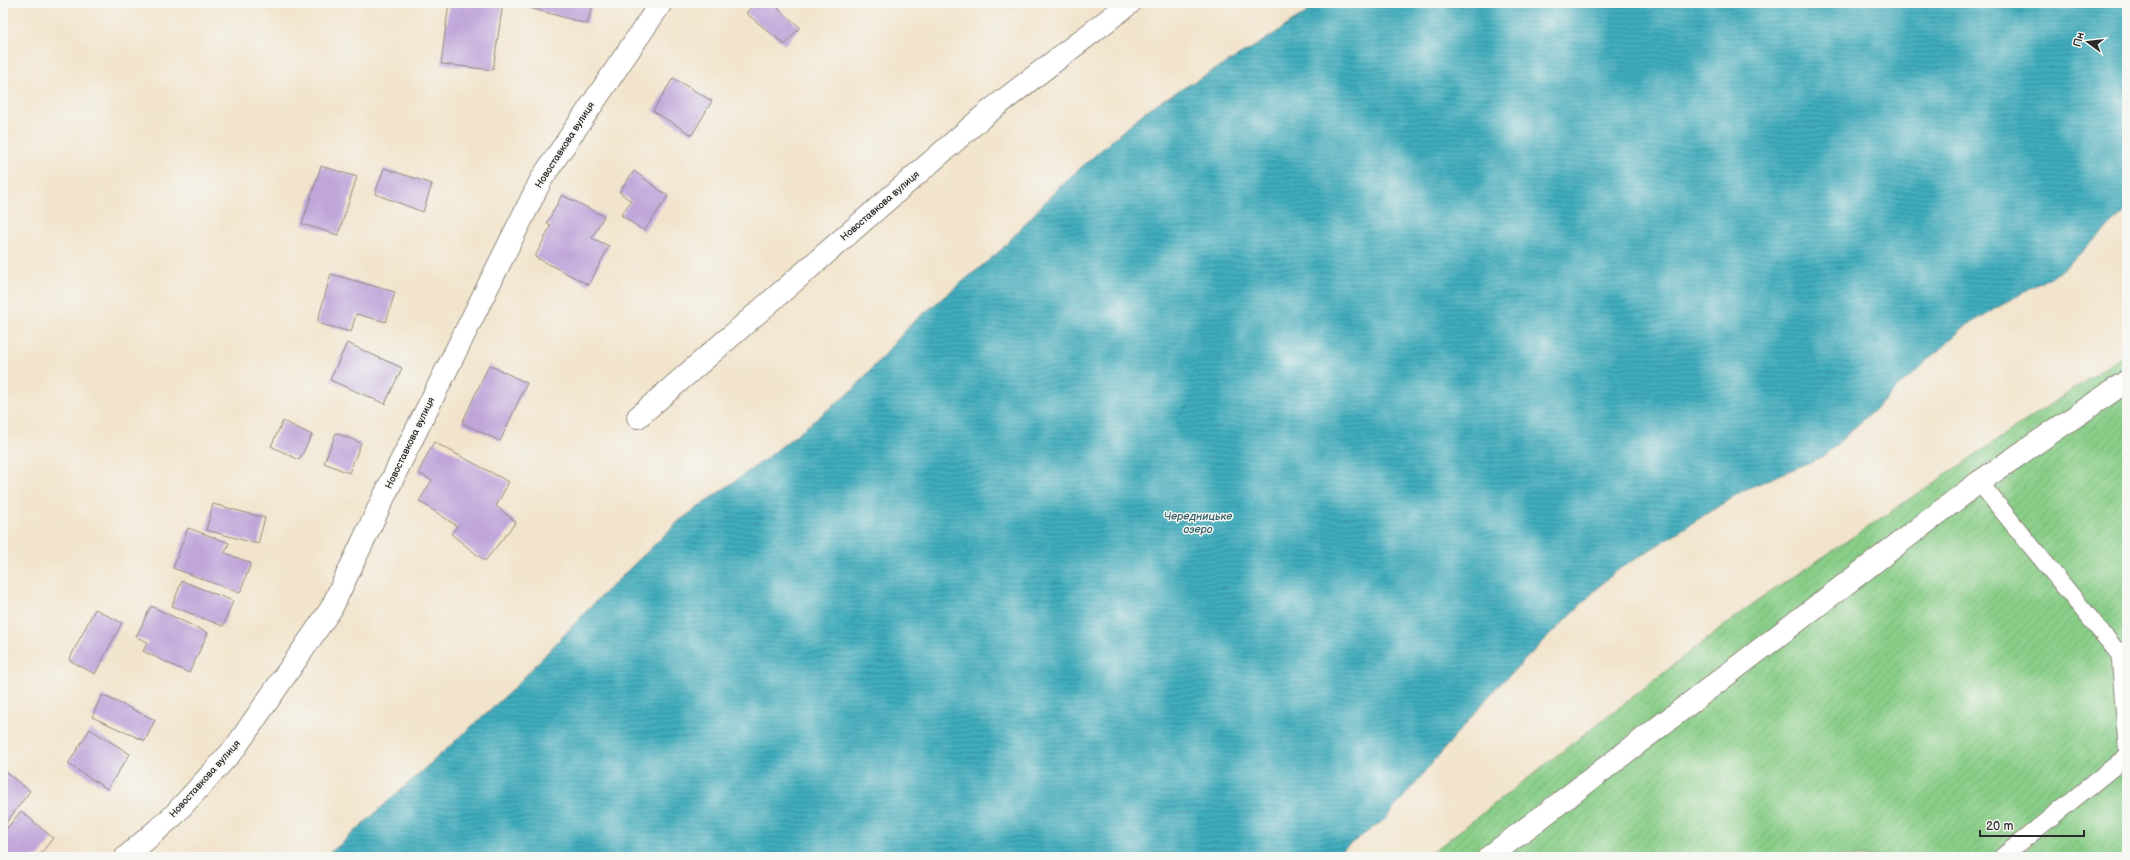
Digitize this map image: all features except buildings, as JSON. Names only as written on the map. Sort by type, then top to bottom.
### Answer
[{"type":"street","name":"Новоставкова вулиця","points":[[126,857],[173,816],[235,748],[331,609],[400,463],[542,178],[661,3]]},
{"type":"street","name":"Новоставкова вулиця","points":[[638,417],[986,114],[1130,3]]},
{"type":"street","points":[[1489,857],[1979,482],[2127,381]]},
{"type":"lane","points":[[1979,482],[2124,652],[2127,745]]},
{"type":"lane","points":[[2002,857],[2127,756]]},
{"type":"green space","points":[[2127,353],[2127,857],[1426,857],[1750,606]]},
{"type":"water","name":"Чередницьке озеро","points":[[1321,3],[2127,3],[2127,210],[2062,270],[1964,327],[1824,456],[1744,490],[1612,574],[1495,689],[1384,820],[1332,857],[324,857],[342,843],[513,689],[593,604],[679,521],[767,458],[853,390],[912,323],[1000,251],[1060,186],[1149,108],[1254,47]]}]
